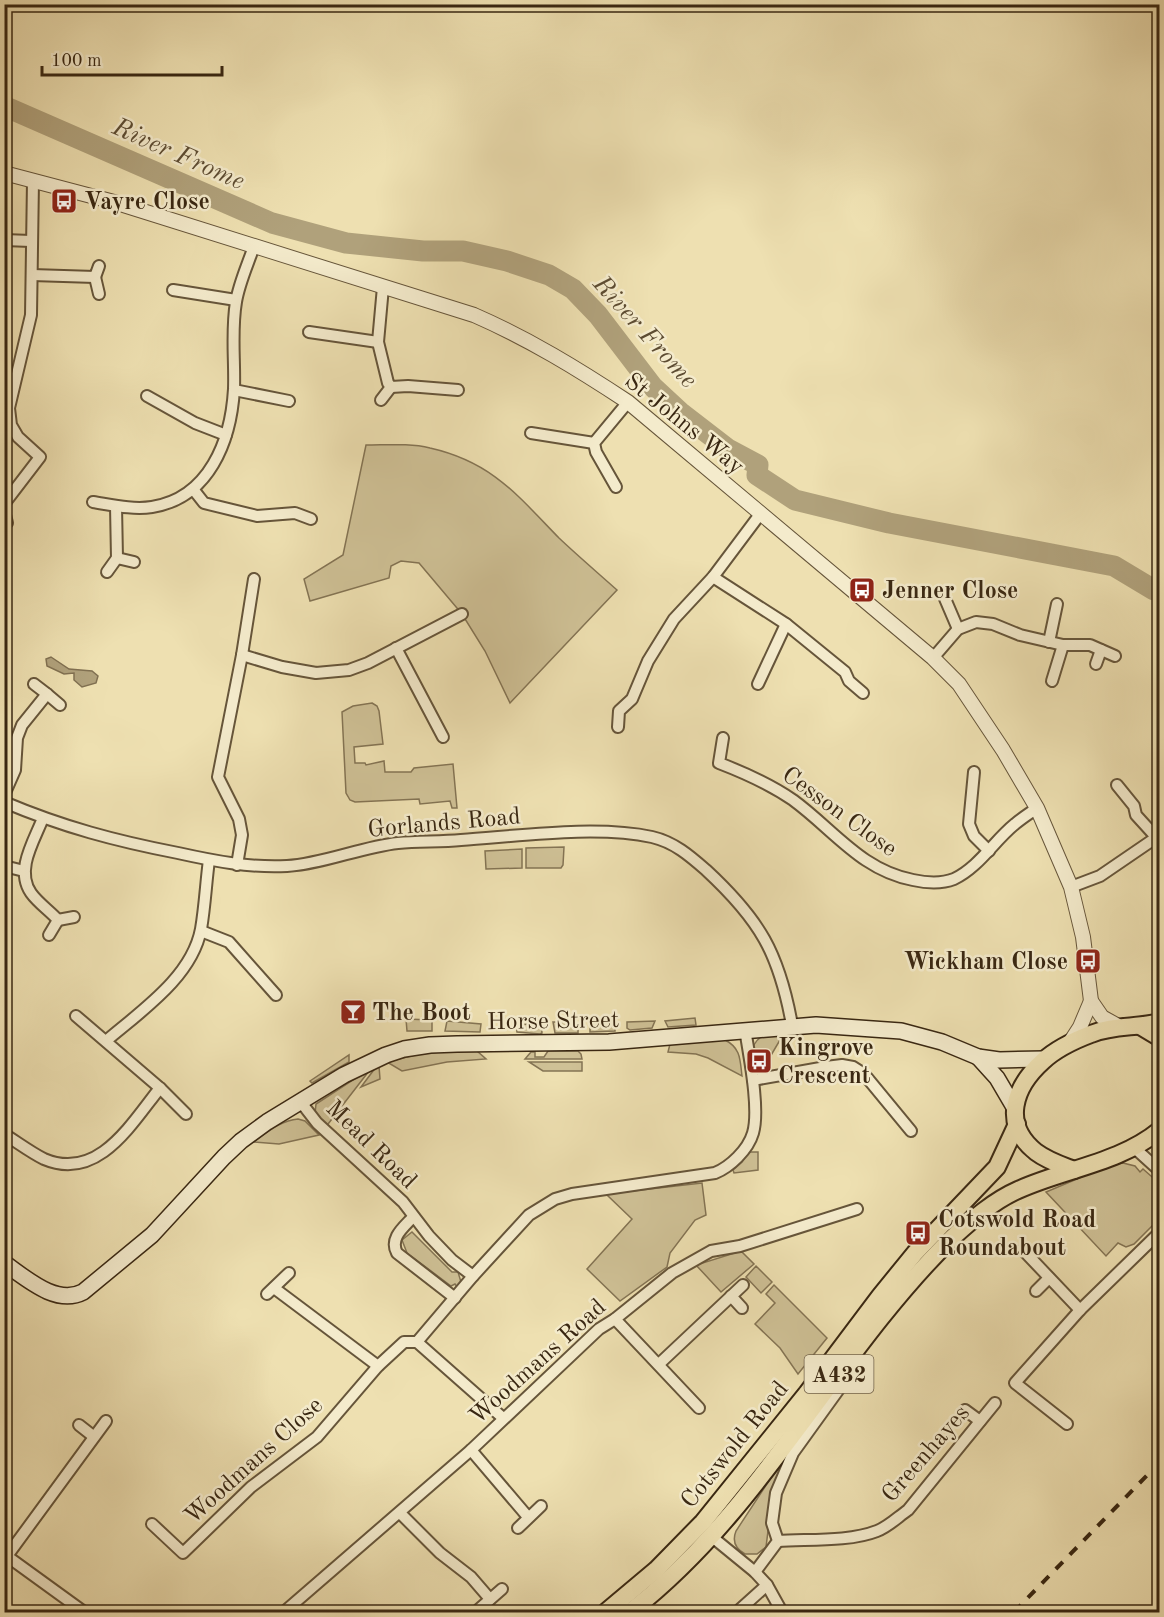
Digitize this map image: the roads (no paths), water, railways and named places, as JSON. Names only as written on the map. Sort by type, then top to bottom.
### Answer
[{"type":"main road","points":[[1074,1170],[1049,1160],[1035,1151],[1023,1138],[1017,1124],[1014,1107],[1022,1087],[1044,1059],[1068,1044],[1093,1033],[1160,1022]]},
{"type":"main road","name":"Horse Street","points":[[4,1263],[58,1296],[72,1297],[83,1292],[152,1235],[224,1156],[241,1141],[300,1101],[369,1062],[404,1049],[448,1044],[609,1042],[792,1025],[901,1031],[935,1040],[978,1057],[1014,1061],[1044,1059]]},
{"type":"main road","points":[[1140,1026],[1160,1038]]},
{"type":"main road","name":"Horse Street","points":[[978,1057],[997,1078],[1014,1107]]},
{"type":"main road","name":"Cotswold Road","points":[[606,1612],[656,1570],[703,1522],[901,1270],[997,1167],[1017,1124]]},
{"type":"main road","name":"A432","points":[[1074,1170],[1113,1156],[1160,1130]]},
{"type":"main road","name":"Cotswold Road","points":[[630,1612],[659,1590],[711,1536],[766,1472],[870,1333],[953,1238],[990,1205],[1018,1190],[1074,1170]]},
{"type":"street","name":"St Johns Way","points":[[4,173],[114,202],[474,315],[518,335],[575,367],[628,402],[933,658],[959,684],[1003,750],[1037,808],[1071,887],[1083,937],[1091,1000],[1080,1027],[1068,1044]]},
{"type":"street","points":[[4,504],[40,457],[18,437],[11,425],[9,408],[9,387],[32,315],[33,181]]},
{"type":"street","points":[[4,240],[31,241]]},
{"type":"street","points":[[93,502],[116,506],[153,506],[170,502],[193,489],[212,467],[226,435],[234,390],[232,335],[236,300],[254,246]]},
{"type":"street","points":[[99,266],[95,277],[99,294]]},
{"type":"street","points":[[32,275],[95,277]]},
{"type":"street","points":[[383,287],[378,342],[386,378],[391,387]]},
{"type":"street","points":[[173,290],[236,300]]},
{"type":"street","points":[[309,332],[378,342]]},
{"type":"street","points":[[381,400],[391,387],[458,390]]},
{"type":"street","points":[[234,390],[289,400]]},
{"type":"street","points":[[147,396],[195,423],[226,435]]},
{"type":"street","points":[[594,443],[628,402]]},
{"type":"street","points":[[531,433],[594,443]]},
{"type":"street","points":[[594,443],[616,487]]},
{"type":"street","points":[[193,489],[204,503],[214,506],[257,516],[295,513],[311,519]]},
{"type":"street","points":[[106,572],[117,558],[116,506]]},
{"type":"street","points":[[4,511],[7,523]]},
{"type":"street","points":[[618,727],[619,711],[632,699],[660,639],[674,619],[713,578],[761,513]]},
{"type":"street","points":[[117,558],[134,562]]},
{"type":"street","points":[[713,578],[786,624],[845,672],[849,681],[863,693]]},
{"type":"street","points":[[237,865],[242,835],[239,819],[218,777],[242,656],[254,579]]},
{"type":"street","points":[[943,594],[958,629]]},
{"type":"street","points":[[1049,642],[1057,604]]},
{"type":"street","points":[[242,656],[316,673],[349,670],[462,614]]},
{"type":"street","points":[[933,658],[958,629],[976,622],[984,622],[1063,645],[1090,645],[1115,656]]},
{"type":"street","points":[[758,684],[786,624]]},
{"type":"street","points":[[1052,681],[1063,645]]},
{"type":"street","points":[[396,648],[443,737]]},
{"type":"street","points":[[1096,664],[1101,650]]},
{"type":"street","points":[[34,684],[60,705]]},
{"type":"street","points":[[4,795],[15,770],[17,738],[22,725],[46,694]]},
{"type":"street","name":"Cesson Close","points":[[723,738],[719,763],[778,790],[809,812],[861,858],[880,870],[901,878],[941,883],[955,878],[969,869],[1015,824],[1037,808]]},
{"type":"street","points":[[974,772],[969,824],[974,836],[989,851]]},
{"type":"street","points":[[1071,887],[1100,876],[1158,836],[1136,815],[1134,806],[1117,785]]},
{"type":"street","name":"Gorlands Road","points":[[4,802],[83,832],[124,843],[237,865],[288,866],[398,843],[586,832],[652,837],[675,846],[694,860],[746,910],[771,950],[788,1002],[792,1025]]},
{"type":"street","points":[[44,818],[26,860],[24,871],[30,892],[58,920]]},
{"type":"street","points":[[106,1041],[163,993],[185,964],[201,931],[209,860]]},
{"type":"street","points":[[4,866],[24,871]]},
{"type":"street","points":[[58,920],[74,917]]},
{"type":"street","points":[[49,936],[58,920]]},
{"type":"street","points":[[201,931],[229,942],[276,995]]},
{"type":"street","points":[[1091,1000],[1102,1017],[1120,1027]]},
{"type":"street","points":[[76,1016],[160,1088],[186,1114]]},
{"type":"street","points":[[503,1418],[417,1342],[472,1276],[529,1215],[555,1199],[572,1194],[715,1173],[726,1169],[746,1147],[753,1134],[753,1080],[745,1029]]},
{"type":"street","points":[[753,1080],[826,1067],[842,1065],[854,1067],[905,1115],[911,1131]]},
{"type":"street","points":[[4,1134],[46,1160],[76,1164],[96,1157],[116,1143],[160,1088]]},
{"type":"street","name":"Mead Road","points":[[300,1101],[317,1123],[355,1160],[386,1185],[429,1236],[452,1260],[472,1276]]},
{"type":"street","points":[[1134,1146],[1160,1171]]},
{"type":"street","name":"Woodmans Road","points":[[284,1612],[471,1450],[599,1329],[615,1319],[672,1273],[711,1251],[740,1246],[856,1209]]},
{"type":"street","name":"Mead Road","points":[[414,1216],[398,1234],[394,1248],[397,1253],[455,1298]]},
{"type":"street","points":[[1067,1424],[1015,1383],[1080,1310],[1160,1232]]},
{"type":"street","points":[[1023,1250],[1080,1310]]},
{"type":"street","points":[[289,1273],[271,1291],[378,1366]]},
{"type":"street","points":[[1036,1291],[1049,1278]]},
{"type":"street","points":[[659,1364],[743,1285]]},
{"type":"street","points":[[731,1296],[742,1308]]},
{"type":"street","points":[[615,1319],[699,1408]]},
{"type":"street","name":"Woodmans Close","points":[[153,1524],[183,1553],[251,1487],[317,1437],[378,1366],[404,1342],[417,1342]]},
{"type":"street","name":"Cotswold Road","points":[[778,1541],[772,1523],[776,1493],[780,1483],[793,1453],[847,1378]]},
{"type":"street","name":"Greenhayes","points":[[778,1541],[853,1537],[877,1531],[908,1509],[995,1403]]},
{"type":"street","points":[[965,1410],[980,1421]]},
{"type":"street","points":[[84,1612],[6,1555],[106,1421]]},
{"type":"street","points":[[79,1425],[93,1436]]},
{"type":"street","points":[[471,1450],[528,1517]]},
{"type":"street","points":[[518,1528],[541,1506]]},
{"type":"street","points":[[400,1513],[440,1553],[471,1577],[489,1599]]},
{"type":"street","points":[[711,1536],[755,1572],[767,1585],[782,1612]]},
{"type":"street","points":[[755,1572],[778,1541]]},
{"type":"street","points":[[737,1612],[767,1585]]},
{"type":"street","points":[[478,1610],[502,1589]]},
{"type":"waterway","name":"River Frome","points":[[4,106],[272,223],[346,243],[423,251],[463,251],[507,261],[549,275],[573,289],[598,315],[653,387],[680,412],[728,449],[758,465],[757,475],[795,500],[889,523],[1114,566],[1154,590],[1160,591]]},
{"type":"railway","points":[[1014,1612],[1160,1462]]},
{"type":"place","name":"Vayre Close","points":[[64,201]]},
{"type":"place","name":"Jenner Close","points":[[862,590]]},
{"type":"place","name":"Wickham Close","points":[[1088,961]]},
{"type":"place","name":"The Boot","points":[[353,1012]]},
{"type":"place","name":"Kingrove Crescent","points":[[759,1061]]},
{"type":"place","name":"Cotswold Road Roundabout","points":[[918,1233]]}]
